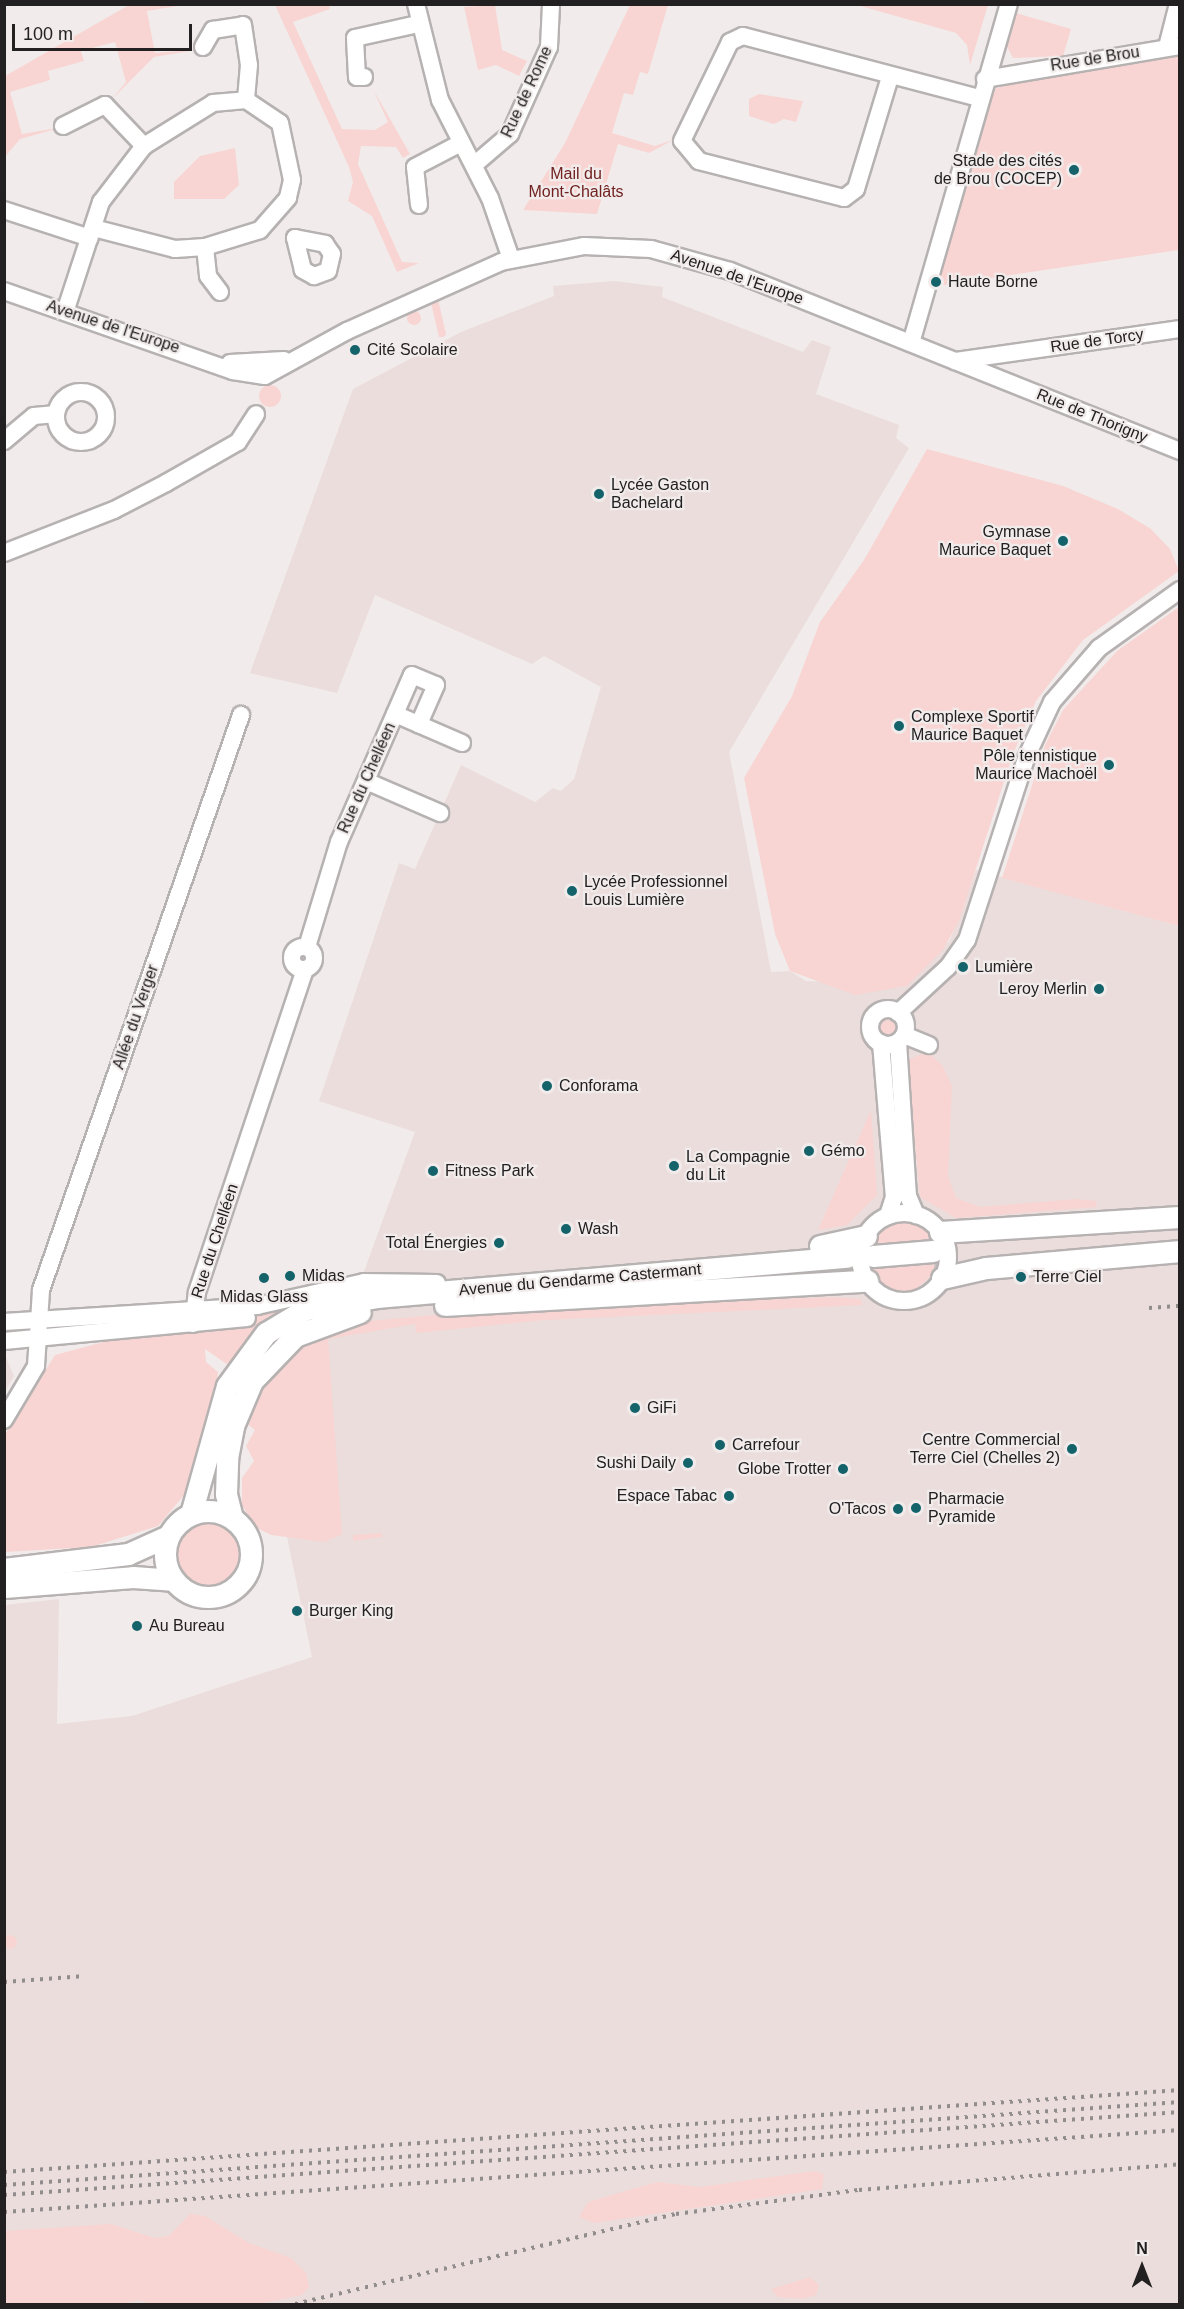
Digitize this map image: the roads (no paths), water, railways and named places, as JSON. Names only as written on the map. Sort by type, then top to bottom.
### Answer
[{"type":"main road","points":[[168,1536],[164,1558],[172,1580],[188,1593],[209,1598],[241,1582],[250,1546],[232,1518],[225,1484],[233,1426],[252,1381],[281,1346],[307,1328],[343,1316],[433,1305],[872,1267],[1179,1217]]},
{"type":"main road","points":[[1179,1230],[960,1253],[1179,1238]]},
{"type":"main road","points":[[4,1569],[128,1554],[168,1536],[191,1514],[231,1378],[266,1333],[342,1294],[831,1245],[866,1236]]},
{"type":"main road","points":[[937,1255],[973,1269],[1179,1251]]},
{"type":"main road","name":"Avenue du Gendarme Castermant","points":[[315,1307],[378,1297],[847,1262],[433,1305]]},
{"type":"main road","points":[[191,1514],[216,1512],[232,1518]]},
{"type":"main road","points":[[4,1587],[133,1576],[172,1580]]},
{"type":"street","points":[[416,4],[426,63],[460,143],[474,165],[511,260]]},
{"type":"street","points":[[911,343],[991,58],[1009,4]]},
{"type":"street","points":[[1173,46],[1178,4]]},
{"type":"street","name":"Rue de Rome","points":[[474,165],[510,134],[549,47],[552,5]]},
{"type":"street","points":[[364,78],[357,78],[355,38],[418,24]]},
{"type":"street","points":[[203,47],[213,30],[243,26],[249,66],[246,100]]},
{"type":"street","points":[[890,78],[856,189],[844,198],[699,161],[682,141],[729,42],[743,36],[890,78],[918,79],[980,98]]},
{"type":"street","name":"Rue de Brou","points":[[985,80],[1011,72],[1173,46]]},
{"type":"street","points":[[991,58],[1011,72]]},
{"type":"street","points":[[4,210],[92,233],[160,248],[205,247],[241,239],[274,218],[292,180],[287,144],[274,114],[246,100],[213,103],[144,146],[110,184],[92,233],[65,312]]},
{"type":"street","points":[[63,126],[105,105],[144,146]]},
{"type":"street","points":[[419,205],[415,167],[460,143]]},
{"type":"street","points":[[274,218],[294,238]]},
{"type":"street","name":"Avenue de l'Europe","points":[[4,291],[221,363],[258,364],[297,356],[511,260],[584,246],[676,254],[911,343],[1005,382]]},
{"type":"street","points":[[205,247],[208,276],[220,292]]},
{"type":"street","name":"Rue de Torcy","points":[[961,364],[1179,329]]},
{"type":"street","points":[[1005,382],[1009,358]]},
{"type":"street","name":"Rue de Thorigny","points":[[1005,382],[1179,451]]},
{"type":"street","points":[[4,441],[34,416],[56,414]]},
{"type":"street","points":[[4,553],[114,510],[175,478],[238,442],[256,414]]},
{"type":"street","points":[[898,1012],[948,967],[967,940],[1026,758],[1052,702],[1099,648],[1179,590]]},
{"type":"street","name":"Rue du Chelléen","points":[[197,1313],[305,970],[314,953],[307,947],[339,842],[412,675],[436,685],[419,724]]},
{"type":"street","points":[[395,714],[462,743]]},
{"type":"street","name":"Allée du Verger","points":[[4,1420],[32,1376],[38,1340],[37,1320],[41,1290],[241,715]]},
{"type":"street","points":[[366,781],[440,813]]},
{"type":"street","points":[[894,1040],[908,1196],[937,1255],[922,1296],[902,1301],[882,1295],[872,1267],[860,1259],[866,1236],[888,1216],[894,1197],[894,1040],[904,1020],[898,1012],[882,1010],[873,1017],[871,1032],[894,1040],[929,1045]]},
{"type":"street","points":[[888,1216],[916,1215]]},
{"type":"street","name":"Avenue du Gendarme Castermant","points":[[4,1341],[38,1340],[197,1313],[270,1304],[364,1282],[437,1283]]},
{"type":"street","points":[[197,1313],[247,1318]]},
{"type":"street","name":"Avenue du Gendarme Castermant","points":[[4,1322],[197,1313]]},
{"type":"street","points":[[4,1334],[23,1333],[37,1320]]},
{"type":"tunnel","points":[[934,1259],[960,1258]]},
{"type":"tunnel","points":[[847,1266],[874,1264]]},
{"type":"railway","points":[[1149,1308],[1180,1306]]},
{"type":"railway","points":[[4,1982],[85,1976]]},
{"type":"railway","points":[[4,2172],[1180,2090]]},
{"type":"railway","points":[[4,2185],[1180,2102]]},
{"type":"railway","points":[[4,2195],[1180,2112]]},
{"type":"railway","points":[[4,2212],[1180,2130]]},
{"type":"railway","points":[[295,2304],[676,2214],[859,2190],[1180,2164]]},
{"type":"place","name":"Stade des cités de Brou (COCEP)","points":[[1074,170]]},
{"type":"place","name":"Haute Borne","points":[[936,282]]},
{"type":"place","name":"Cité Scolaire","points":[[355,350]]},
{"type":"place","name":"Lycée Gaston Bachelard","points":[[599,494]]},
{"type":"place","name":"Gymnase Maurice Baquet","points":[[1063,541]]},
{"type":"place","name":"Complexe Sportif Maurice Baquet","points":[[899,726]]},
{"type":"place","name":"Pôle tennistique Maurice Machoël","points":[[1109,765]]},
{"type":"place","name":"Lycée Professionnel Louis Lumière","points":[[572,891]]},
{"type":"place","name":"Lumière","points":[[963,967]]},
{"type":"place","name":"Leroy Merlin","points":[[1099,989]]},
{"type":"place","name":"Conforama","points":[[547,1086]]},
{"type":"place","name":"Gémo","points":[[809,1151]]},
{"type":"place","name":"La Compagnie du Lit","points":[[674,1166]]},
{"type":"place","name":"Fitness Park","points":[[433,1171]]},
{"type":"place","name":"Wash","points":[[566,1229]]},
{"type":"place","name":"Total Énergies","points":[[499,1243]]},
{"type":"place","name":"Midas","points":[[290,1276]]},
{"type":"place","name":"Terre Ciel","points":[[1021,1277]]},
{"type":"place","name":"Midas Glass","points":[[264,1278]]},
{"type":"place","name":"GiFi","points":[[635,1408]]},
{"type":"place","name":"Carrefour","points":[[720,1445]]},
{"type":"place","name":"Centre Commercial Terre Ciel (Chelles 2)","points":[[1072,1449]]},
{"type":"place","name":"Sushi Daily","points":[[688,1463]]},
{"type":"place","name":"Globe Trotter","points":[[843,1469]]},
{"type":"place","name":"Espace Tabac","points":[[729,1496]]},
{"type":"place","name":"Pharmacie Pyramide","points":[[916,1508]]},
{"type":"place","name":"O'Tacos","points":[[898,1509]]},
{"type":"place","name":"Burger King","points":[[297,1611]]},
{"type":"place","name":"Au Bureau","points":[[137,1626]]},
{"type":"park label","name":"Mail du Mont-Chalâts","points":[[576,183]]}]
